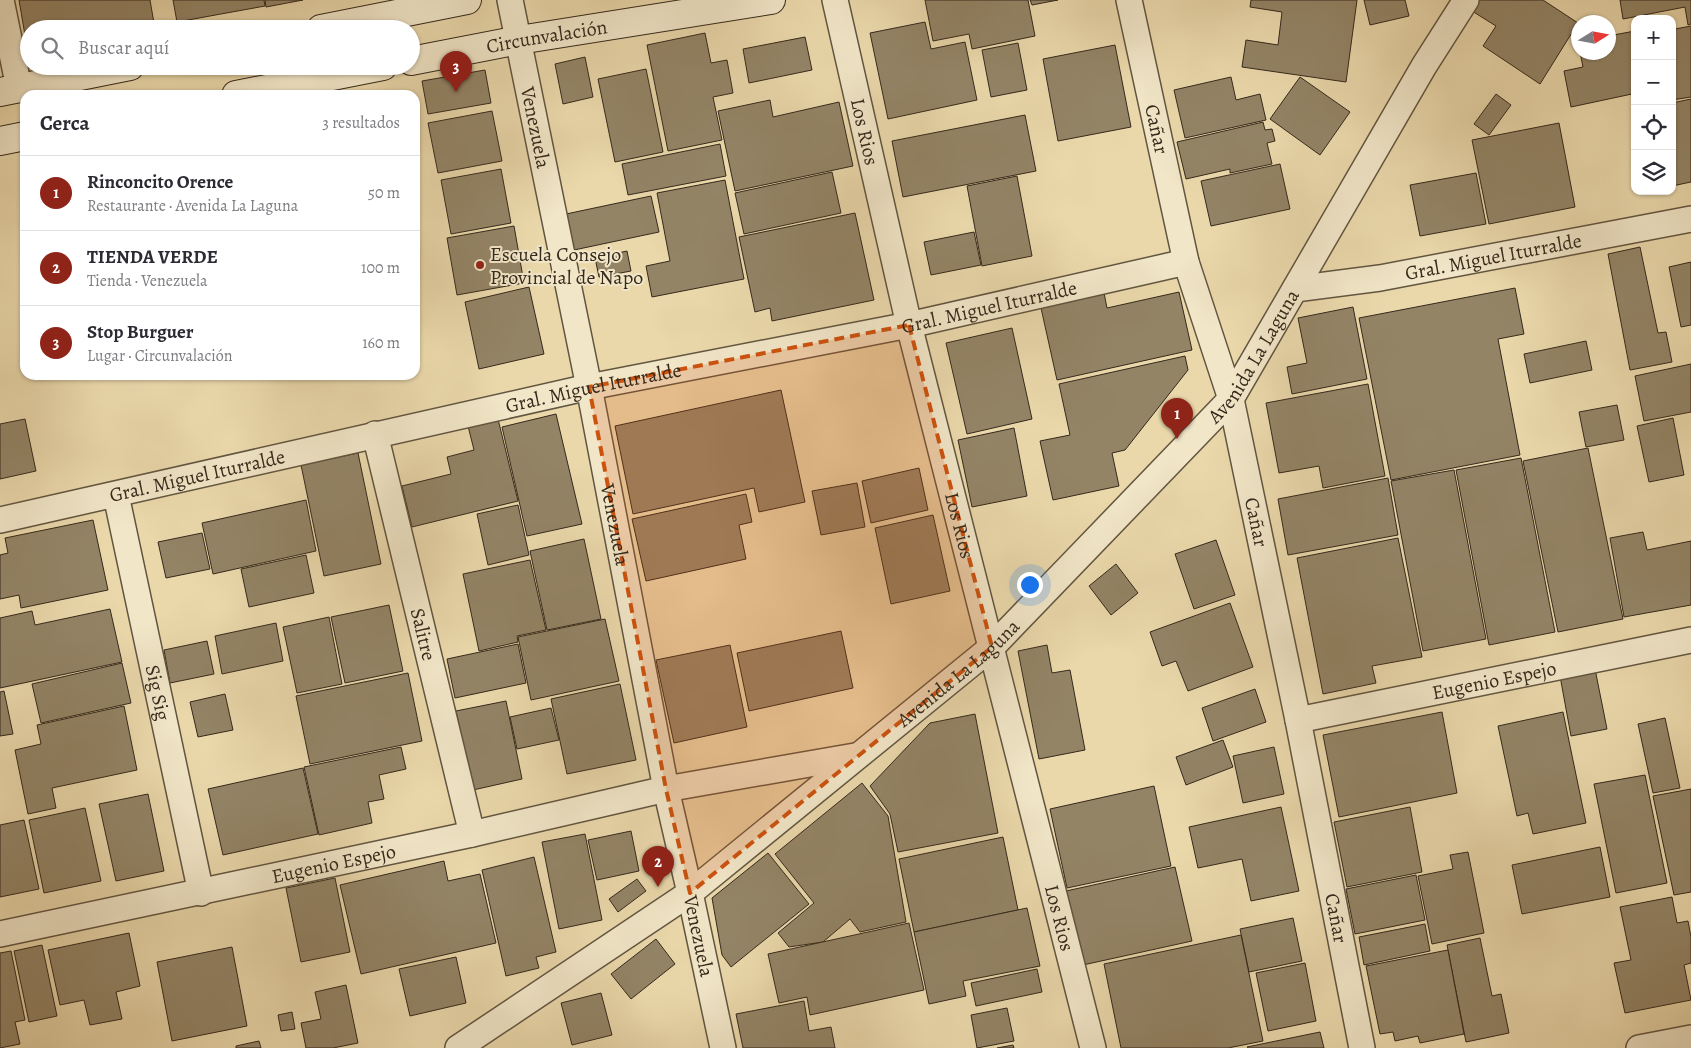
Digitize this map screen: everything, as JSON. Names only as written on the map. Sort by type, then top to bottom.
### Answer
[{"type":"main road","points":[[366,20],[467,0]]},
{"type":"main road","name":"Circunvalación","points":[[420,59],[519,40],[771,0]]},
{"type":"main road","points":[[10,90],[85,75]]},
{"type":"main road","points":[[261,90],[337,75]]},
{"type":"main road","points":[[0,141],[20,137]]},
{"type":"street","points":[[1,0],[10,90]]},
{"type":"street","name":"Venezuela","points":[[510,0],[589,387],[666,789],[723,1048]]},
{"type":"street","name":"Los Rios","points":[[834,0],[909,325],[1093,1048]]},
{"type":"street","name":"Cañar","points":[[1129,0],[1186,262],[1231,398],[1298,720],[1362,1048]]},
{"type":"street","name":"Avenida La Laguna","points":[[458,1048],[690,893],[992,647],[1231,398],[1424,66],[1466,0]]},
{"type":"street","name":"Gral. Miguel Iturralde","points":[[1295,289],[1380,278],[1691,219]]},
{"type":"street","name":"Gral. Miguel Iturralde","points":[[0,520],[589,387],[909,325],[1186,262]]},
{"type":"street","name":"Salitre","points":[[375,434],[472,834]]},
{"type":"street","name":"Sig Sig","points":[[116,494],[201,892]]},
{"type":"street","name":"Eugenio Espejo","points":[[1298,720],[1691,640]]},
{"type":"street","name":"Avenida La Laguna","points":[[666,789],[857,756]]},
{"type":"street","name":"Eugenio Espejo","points":[[0,934],[472,834],[666,789]]},
{"type":"street","points":[[1639,1048],[1691,1038]]},
{"type":"highlighted area","points":[[909,325],[992,647],[690,893],[666,789],[589,387]]},
{"type":"building","points":[[19,0],[150,0],[153,20],[22,20]]},
{"type":"building","points":[[173,0],[264,0],[265,6],[188,20],[177,20]]},
{"type":"building","points":[[265,0],[303,0],[266,7]]},
{"type":"building","points":[[925,0],[1028,0],[1035,36],[972,49],[969,34],[933,41]]},
{"type":"building","points":[[1030,0],[1058,0],[1032,5]]},
{"type":"building","points":[[1251,0],[1357,0],[1346,82],[1242,67],[1246,40],[1278,45],[1282,12],[1250,7]]},
{"type":"building","points":[[1364,0],[1405,0],[1409,16],[1370,25]]},
{"type":"building","points":[[1479,0],[1543,0],[1571,18],[1571,34],[1540,84],[1483,46],[1496,26],[1472,11]]},
{"type":"building","points":[[1620,0],[1691,0],[1691,24],[1688,25],[1685,7],[1644,15],[1631,15],[1631,17],[1623,19]]},
{"type":"building","points":[[925,22],[931,49],[965,42],[977,100],[888,119],[870,33]]},
{"type":"building","points":[[1691,26],[1691,97],[1676,99],[1676,29]]},
{"type":"building","points":[[1631,32],[1631,94],[1571,107],[1564,71],[1583,67],[1582,60],[1616,60],[1616,35]]},
{"type":"building","points":[[705,33],[711,63],[727,60],[733,93],[713,97],[722,140],[668,151],[647,45]]},
{"type":"building","points":[[805,37],[812,70],[749,83],[743,49]]},
{"type":"building","points":[[1018,43],[1027,90],[991,97],[982,50]]},
{"type":"building","points":[[1115,45],[1131,127],[1058,141],[1043,59]]},
{"type":"building","points":[[585,57],[593,97],[563,104],[555,64]]},
{"type":"building","points":[[646,69],[663,152],[615,162],[598,79]]},
{"type":"building","points":[[485,70],[491,103],[428,114],[422,81]]},
{"type":"building","points":[[1231,77],[1236,100],[1260,94],[1266,120],[1185,138],[1174,90]]},
{"type":"building","points":[[1300,77],[1350,112],[1320,155],[1270,119]]},
{"type":"building","points":[[1496,94],[1511,105],[1489,135],[1474,124]]},
{"type":"building","points":[[1691,99],[1691,182],[1676,185],[1676,105],[1676,102]]},
{"type":"building","points":[[770,100],[773,117],[839,102],[853,166],[735,191],[718,111]]},
{"type":"building","points":[[492,111],[502,161],[438,173],[428,123]]},
{"type":"building","points":[[1025,115],[1036,171],[903,197],[892,141]]},
{"type":"building","points":[[1263,122],[1265,130],[1272,129],[1275,141],[1267,143],[1272,164],[1230,173],[1230,169],[1186,179],[1177,142]]},
{"type":"building","points":[[1559,123],[1575,207],[1489,224],[1472,140]]},
{"type":"building","points":[[720,144],[726,176],[628,195],[622,164]]},
{"type":"building","points":[[1280,164],[1290,209],[1211,226],[1201,181]]},
{"type":"building","points":[[501,169],[511,223],[451,234],[441,180]]},
{"type":"building","points":[[832,172],[841,213],[744,234],[735,193]]},
{"type":"building","points":[[1476,173],[1486,224],[1420,236],[1410,185]]},
{"type":"building","points":[[1017,176],[1032,256],[982,266],[967,186]]},
{"type":"building","points":[[725,180],[744,279],[652,297],[646,266],[670,261],[657,193]]},
{"type":"building","points":[[651,196],[659,232],[574,250],[566,214]]},
{"type":"building","points":[[855,213],[874,300],[772,321],[770,308],[755,312],[739,237]]},
{"type":"building","points":[[514,226],[524,283],[457,295],[447,238]]},
{"type":"building","points":[[974,232],[981,265],[931,275],[924,242]]},
{"type":"building","points":[[1640,247],[1658,333],[1666,332],[1672,362],[1630,370],[1608,254]]},
{"type":"building","points":[[627,251],[631,271],[599,277],[595,258]]},
{"type":"building","points":[[1691,262],[1691,325],[1681,327],[1669,267]]},
{"type":"building","points":[[529,287],[544,354],[479,369],[465,302]]},
{"type":"building","points":[[1515,288],[1524,334],[1498,339],[1520,455],[1391,480],[1359,318]]},
{"type":"building","points":[[1179,292],[1192,350],[1057,380],[1041,308],[1104,293],[1107,308]]},
{"type":"building","points":[[1353,307],[1367,379],[1292,394],[1287,367],[1307,363],[1298,318]]},
{"type":"building","points":[[1012,328],[1032,419],[967,434],[946,343]]},
{"type":"building","points":[[1586,341],[1592,370],[1530,383],[1524,354]]},
{"type":"building","points":[[1185,356],[1188,370],[1125,450],[1112,453],[1119,486],[1053,500],[1040,441],[1070,435],[1059,384]]},
{"type":"building","points":[[1691,364],[1691,412],[1644,421],[1635,376]]},
{"type":"building","points":[[1368,384],[1385,476],[1323,488],[1319,466],[1279,473],[1266,403]]},
{"type":"building","points":[[781,390],[805,502],[759,512],[754,488],[633,514],[615,426]]},
{"type":"building","points":[[1617,405],[1624,440],[1586,447],[1579,412]]},
{"type":"building","points":[[556,414],[582,524],[527,536],[502,427]]},
{"type":"building","points":[[1673,418],[1684,475],[1649,482],[1637,426]]},
{"type":"building","points":[[25,419],[36,471],[0,479],[0,424]]},
{"type":"building","points":[[498,419],[518,501],[412,527],[402,486],[451,474],[447,457],[474,450],[468,426]]},
{"type":"building","points":[[1014,428],[1027,496],[972,507],[958,440]]},
{"type":"building","points":[[1588,448],[1623,619],[1558,632],[1523,461]]},
{"type":"building","points":[[358,453],[381,564],[324,576],[301,465]]},
{"type":"building","points":[[1521,458],[1555,632],[1489,645],[1456,470]]},
{"type":"building","points":[[919,468],[928,510],[871,523],[862,481]]},
{"type":"building","points":[[1454,470],[1486,639],[1423,651],[1391,481]]},
{"type":"building","points":[[1388,478],[1398,535],[1288,555],[1278,499]]},
{"type":"building","points":[[857,483],[865,527],[821,535],[812,491]]},
{"type":"building","points":[[746,494],[752,522],[739,525],[746,559],[646,581],[632,519]]},
{"type":"building","points":[[306,500],[316,551],[213,574],[202,523]]},
{"type":"building","points":[[518,505],[529,555],[488,565],[477,514]]},
{"type":"building","points":[[933,515],[950,591],[891,604],[875,528]]},
{"type":"building","points":[[93,520],[108,590],[21,608],[19,595],[0,599],[0,555],[8,553],[5,538]]},
{"type":"building","points":[[1643,532],[1647,550],[1691,541],[1691,605],[1624,617],[1610,538]]},
{"type":"building","points":[[202,533],[210,569],[166,578],[158,542]]},
{"type":"building","points":[[1398,538],[1422,657],[1372,666],[1376,683],[1323,694],[1297,558]]},
{"type":"building","points":[[584,539],[601,619],[547,630],[530,551]]},
{"type":"building","points":[[1216,540],[1235,595],[1194,609],[1175,554]]},
{"type":"building","points":[[306,555],[314,593],[249,607],[241,569]]},
{"type":"building","points":[[530,560],[546,630],[517,636],[518,642],[479,651],[463,574]]},
{"type":"building","points":[[1116,564],[1138,593],[1111,615],[1089,586]]},
{"type":"building","points":[[1230,603],[1253,667],[1188,691],[1176,661],[1162,666],[1150,632]]},
{"type":"building","points":[[389,605],[403,671],[345,683],[331,617]]},
{"type":"building","points":[[110,609],[122,662],[0,688],[0,618],[32,611],[35,625]]},
{"type":"building","points":[[329,617],[342,684],[297,693],[283,627]]},
{"type":"building","points":[[605,619],[619,681],[531,700],[518,637]]},
{"type":"building","points":[[276,623],[283,661],[222,674],[215,636]]},
{"type":"building","points":[[841,631],[853,688],[749,711],[737,653]]},
{"type":"building","points":[[207,641],[214,674],[170,683],[164,650]]},
{"type":"building","points":[[518,644],[526,683],[455,698],[447,659]]},
{"type":"building","points":[[730,645],[747,727],[674,743],[656,660]]},
{"type":"building","points":[[1047,645],[1052,673],[1070,670],[1085,750],[1039,759],[1018,651]]},
{"type":"building","points":[[122,663],[131,703],[41,723],[32,684]]},
{"type":"building","points":[[1595,669],[1607,729],[1571,736],[1560,676]]},
{"type":"building","points":[[408,673],[422,741],[310,764],[296,696]]},
{"type":"building","points":[[620,684],[636,760],[567,774],[551,699]]},
{"type":"building","points":[[1255,689],[1266,722],[1213,741],[1202,708]]},
{"type":"building","points":[[4,691],[13,734],[0,736],[0,692]]},
{"type":"building","points":[[225,694],[233,730],[198,737],[190,702]]},
{"type":"building","points":[[506,701],[522,779],[473,790],[456,711]]},
{"type":"building","points":[[124,706],[137,770],[52,788],[56,808],[28,814],[15,750],[41,744],[37,725]]},
{"type":"building","points":[[551,708],[559,740],[517,749],[510,717]]},
{"type":"building","points":[[1442,712],[1457,793],[1339,817],[1323,735]]},
{"type":"building","points":[[1563,712],[1586,823],[1533,834],[1528,813],[1517,816],[1498,726]]},
{"type":"building","points":[[975,714],[998,833],[898,852],[890,814],[870,786],[930,723]]},
{"type":"building","points":[[1665,718],[1680,788],[1653,793],[1638,724]]},
{"type":"building","points":[[1223,740],[1233,767],[1186,785],[1176,757]]},
{"type":"building","points":[[401,747],[406,769],[379,775],[384,799],[368,802],[372,823],[319,835],[304,767]]},
{"type":"building","points":[[1274,747],[1284,794],[1243,803],[1233,756]]},
{"type":"building","points":[[303,768],[318,834],[223,855],[208,789]]},
{"type":"building","points":[[1645,775],[1667,883],[1616,893],[1594,784]]},
{"type":"building","points":[[862,783],[888,816],[906,922],[860,932],[850,919],[823,942],[789,947],[778,933],[814,903],[775,854]]},
{"type":"building","points":[[1154,786],[1171,866],[1067,888],[1050,809]]},
{"type":"building","points":[[1691,789],[1691,892],[1674,895],[1653,796]]},
{"type":"building","points":[[148,794],[164,871],[116,881],[99,804]]},
{"type":"building","points":[[1281,807],[1299,891],[1251,901],[1242,859],[1198,868],[1189,827]]},
{"type":"building","points":[[1410,807],[1422,872],[1347,887],[1334,822]]},
{"type":"building","points":[[85,808],[101,881],[44,893],[29,820]]},
{"type":"building","points":[[24,820],[39,889],[0,897],[0,825]]},
{"type":"building","points":[[631,831],[639,871],[597,880],[588,840]]},
{"type":"building","points":[[585,834],[602,920],[559,929],[542,842]]},
{"type":"building","points":[[1003,837],[1018,910],[914,932],[899,859]]},
{"type":"building","points":[[1600,847],[1610,897],[1522,914],[1512,865]]},
{"type":"building","points":[[1468,852],[1484,933],[1432,944],[1418,876],[1453,869],[1450,855]]},
{"type":"building","points":[[768,853],[809,904],[731,967],[722,955],[712,898]]},
{"type":"building","points":[[534,857],[556,952],[536,957],[539,968],[506,976],[482,870]]},
{"type":"building","points":[[444,861],[448,881],[480,874],[496,943],[361,974],[340,885]]},
{"type":"building","points":[[1175,867],[1192,941],[1083,965],[1066,891]]},
{"type":"building","points":[[1416,875],[1425,920],[1355,934],[1346,889]]},
{"type":"building","points":[[335,878],[350,952],[301,962],[286,888]]},
{"type":"building","points":[[637,879],[646,891],[618,912],[609,899]]},
{"type":"building","points":[[1672,897],[1677,923],[1688,921],[1691,937],[1691,963],[1684,965],[1691,1000],[1625,1013],[1614,963],[1631,960],[1620,907]]},
{"type":"building","points":[[1027,908],[1040,966],[963,981],[966,996],[929,1004],[914,932]]},
{"type":"building","points":[[1293,918],[1302,961],[1249,972],[1240,929]]},
{"type":"building","points":[[909,923],[924,990],[810,1015],[807,997],[779,1003],[768,954]]},
{"type":"building","points":[[1425,924],[1430,951],[1364,965],[1359,937]]},
{"type":"building","points":[[129,933],[140,986],[116,992],[122,1019],[90,1025],[84,1000],[60,1005],[48,950]]},
{"type":"building","points":[[1241,935],[1263,1041],[1228,1048],[1121,1048],[1104,964]]},
{"type":"building","points":[[1480,938],[1492,996],[1501,994],[1509,1033],[1466,1042],[1447,945]]},
{"type":"building","points":[[656,939],[675,964],[631,999],[611,974]]},
{"type":"building","points":[[42,945],[57,1016],[29,1022],[14,951]]},
{"type":"building","points":[[232,947],[247,1026],[172,1041],[157,962]]},
{"type":"building","points":[[1448,950],[1464,1034],[1420,1043],[1418,1036],[1395,1041],[1393,1032],[1380,1034],[1366,966]]},
{"type":"building","points":[[11,951],[25,1020],[15,1022],[20,1044],[0,1048],[0,953]]},
{"type":"building","points":[[456,957],[466,1003],[410,1016],[399,969]]},
{"type":"building","points":[[1305,963],[1316,1021],[1268,1031],[1256,973]]},
{"type":"building","points":[[1037,969],[1042,992],[976,1006],[971,983]]},
{"type":"building","points":[[346,985],[358,1043],[333,1048],[306,1048],[301,1023],[321,1019],[315,992]]},
{"type":"building","points":[[601,993],[612,1035],[572,1045],[561,1003]]},
{"type":"building","points":[[804,1001],[809,1031],[831,1027],[835,1048],[743,1048],[736,1014]]},
{"type":"building","points":[[1007,1008],[1014,1041],[977,1048],[971,1015]]},
{"type":"building","points":[[292,1012],[295,1029],[281,1031],[278,1015]]},
{"type":"building","points":[[1320,1032],[1324,1048],[1247,1047]]},
{"type":"building","points":[[259,1041],[261,1048],[236,1048],[236,1046]]},
{"type":"building","points":[[1013,1045],[1014,1048],[997,1048]]},
{"type":"place","name":"Stop Burguer","points":[[456,92]]},
{"type":"place","name":"Escuela Consejo Provincial de Napo","points":[[480,265]]},
{"type":"place","name":"Rinconcito Orence","points":[[1177,439]]},
{"type":"place","name":"TIENDA VERDE","points":[[658,887]]}]
